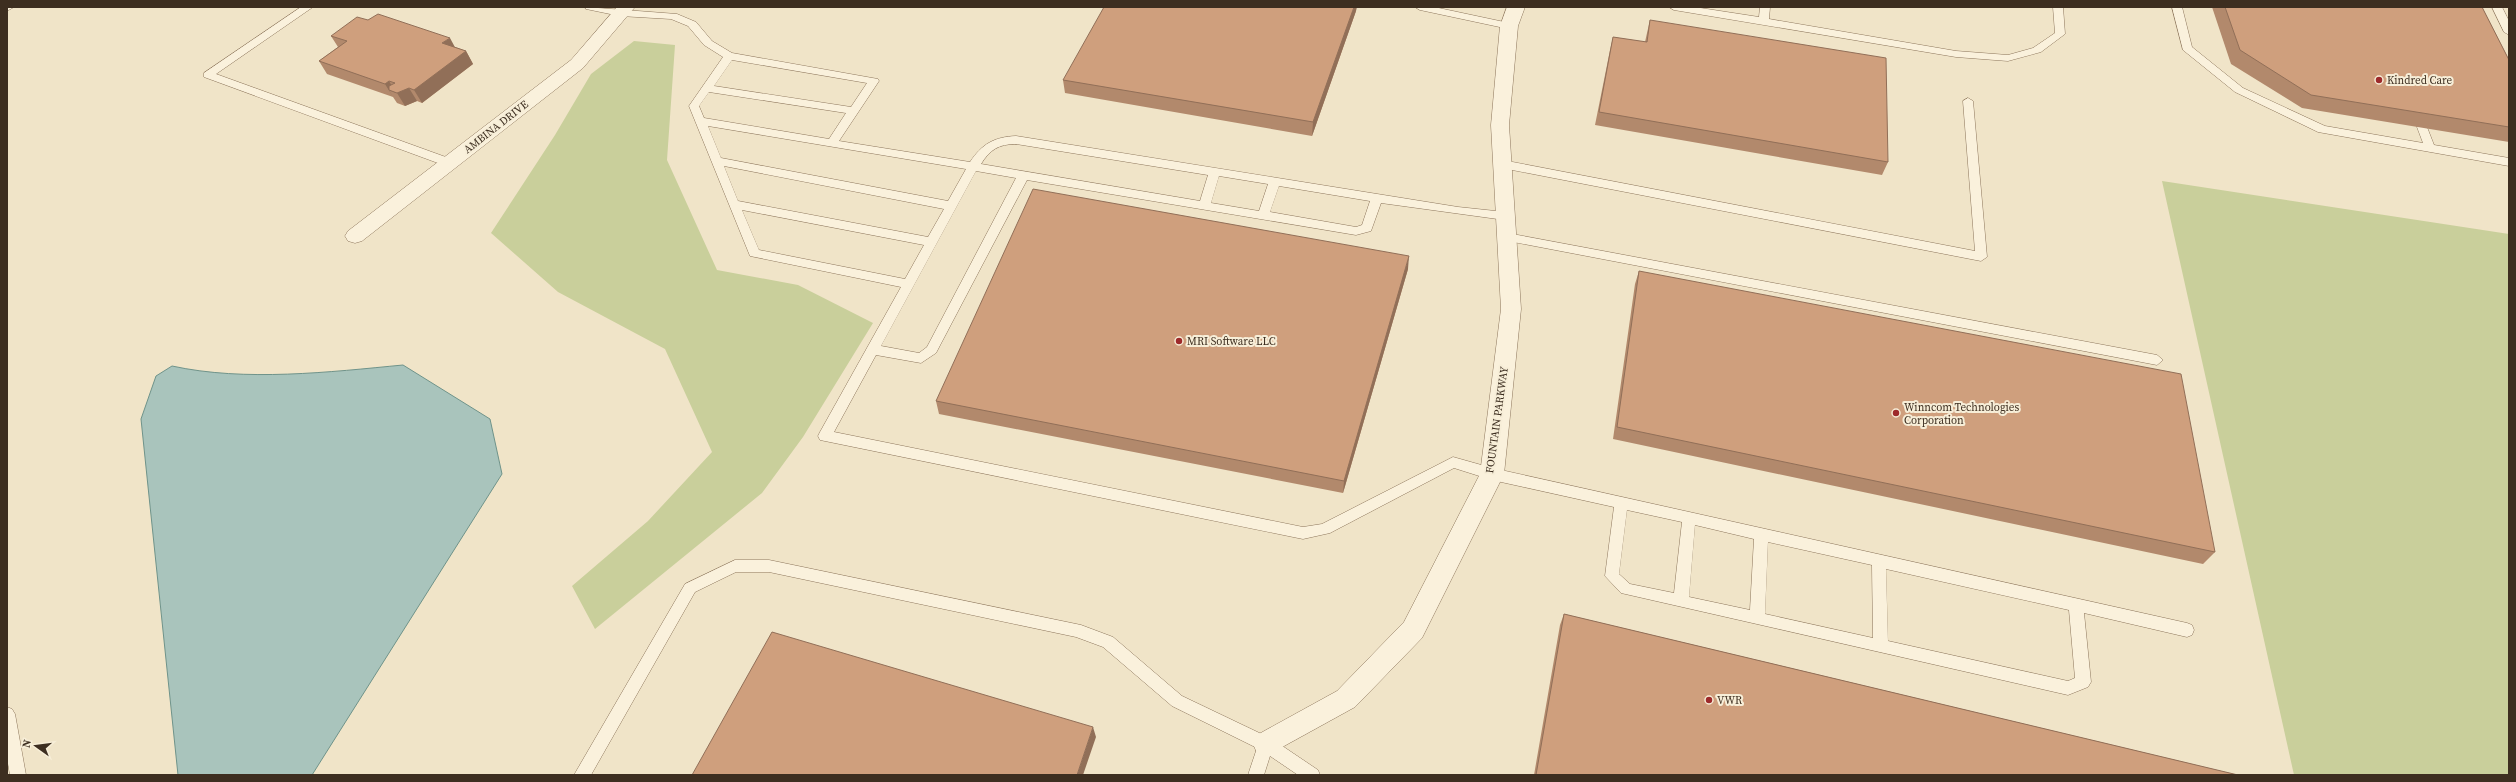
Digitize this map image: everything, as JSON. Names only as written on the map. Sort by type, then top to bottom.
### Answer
[{"type":"street","name":"AMBINA DRIVE","points":[[355,236],[577,64],[623,10]]},
{"type":"street","name":"FOUNTAIN PARKWAY","points":[[1266,744],[1346,699],[1413,630],[1492,474],[1511,309],[1500,125],[1512,16]]},
{"type":"lane","points":[[308,7],[208,75],[450,162]]},
{"type":"lane","points":[[590,7],[673,16],[692,24],[708,43],[729,56],[874,81],[832,143]]},
{"type":"lane","points":[[1420,7],[1512,16]]},
{"type":"lane","points":[[1674,7],[1956,54],[2008,58],[2037,50],[2060,34],[2058,7]]},
{"type":"lane","points":[[1764,22],[1765,7]]},
{"type":"lane","points":[[2177,7],[2187,48],[2239,90],[2322,129],[2509,162]]},
{"type":"lane","points":[[2496,7],[2509,32]]},
{"type":"lane","points":[[729,56],[694,106],[754,253],[909,284]]},
{"type":"lane","points":[[707,88],[853,112]]},
{"type":"lane","points":[[1502,164],[1981,257],[1968,101]]},
{"type":"lane","points":[[2412,101],[2430,148]]},
{"type":"lane","points":[[700,121],[1356,231],[1367,228],[1376,198]]},
{"type":"lane","points":[[2157,360],[1637,260],[1506,226],[1376,198],[1016,140],[992,142],[982,152],[874,350],[825,436],[1303,533],[1325,529],[1452,462],[1492,474],[2188,630]]},
{"type":"lane","points":[[716,161],[952,206]]},
{"type":"lane","points":[[1204,206],[1215,172]]},
{"type":"lane","points":[[874,350],[921,358],[932,350],[1023,176]]},
{"type":"lane","points":[[1263,216],[1275,182]]},
{"type":"lane","points":[[734,204],[932,242]]},
{"type":"lane","points":[[1621,503],[1612,576],[1626,589],[2068,688],[2083,682],[2076,605]]},
{"type":"lane","points":[[1681,601],[1689,518]]},
{"type":"lane","points":[[1757,618],[1761,534]]},
{"type":"lane","points":[[1879,561],[1881,646]]},
{"type":"lane","points":[[582,775],[690,588],[735,566],[769,566],[1076,630],[1108,642],[1178,701],[1266,744],[1312,775]]},
{"type":"lane","points":[[7,714],[18,775]]},
{"type":"lane","points":[[1256,775],[1266,744]]},
{"type":"green space","points":[[634,41],[675,45],[667,160],[717,270],[798,285],[873,323],[803,437],[762,493],[595,629],[572,586],[648,521],[712,452],[665,349],[558,292],[491,233],[555,135],[591,74]]},
{"type":"green space","points":[[2162,181],[2509,234],[2509,775],[2294,775]]},
{"type":"water","points":[[403,365],[490,419],[502,474],[312,775],[178,775],[141,419],[156,376],[172,366],[200,371],[258,375],[317,373]]},
{"type":"building","points":[[1104,7],[1354,7],[1313,122],[1063,80]]},
{"type":"building","name":"Kindred Care","points":[[2225,7],[2482,7],[2509,60],[2509,127],[2311,95],[2240,50]]},
{"type":"building","points":[[378,14],[450,38],[442,43],[466,51],[414,90],[409,88],[397,93],[389,90],[389,86],[395,83],[389,81],[385,84],[319,61],[347,41],[331,36],[357,17],[368,20]]},
{"type":"building","points":[[1650,20],[1886,58],[1888,162],[1599,112],[1613,37],[1647,42]]},
{"type":"building","name":"MRI Software LLC","points":[[1033,189],[1409,256],[1344,481],[936,401]]},
{"type":"building","name":"Winncom Technologies Corporation","points":[[1639,271],[2181,374],[2215,552],[1617,427]]},
{"type":"building","name":"VWR","points":[[1564,614],[2238,775],[1536,775]]},
{"type":"building","points":[[772,632],[1093,727],[1077,775],[692,775]]},
{"type":"place","name":"Kindred Care","points":[[2379,80]]},
{"type":"place","name":"MRI Software LLC","points":[[1179,341]]},
{"type":"place","name":"Winncom Technologies Corporation","points":[[1896,413]]},
{"type":"place","name":"VWR","points":[[1709,700]]}]
